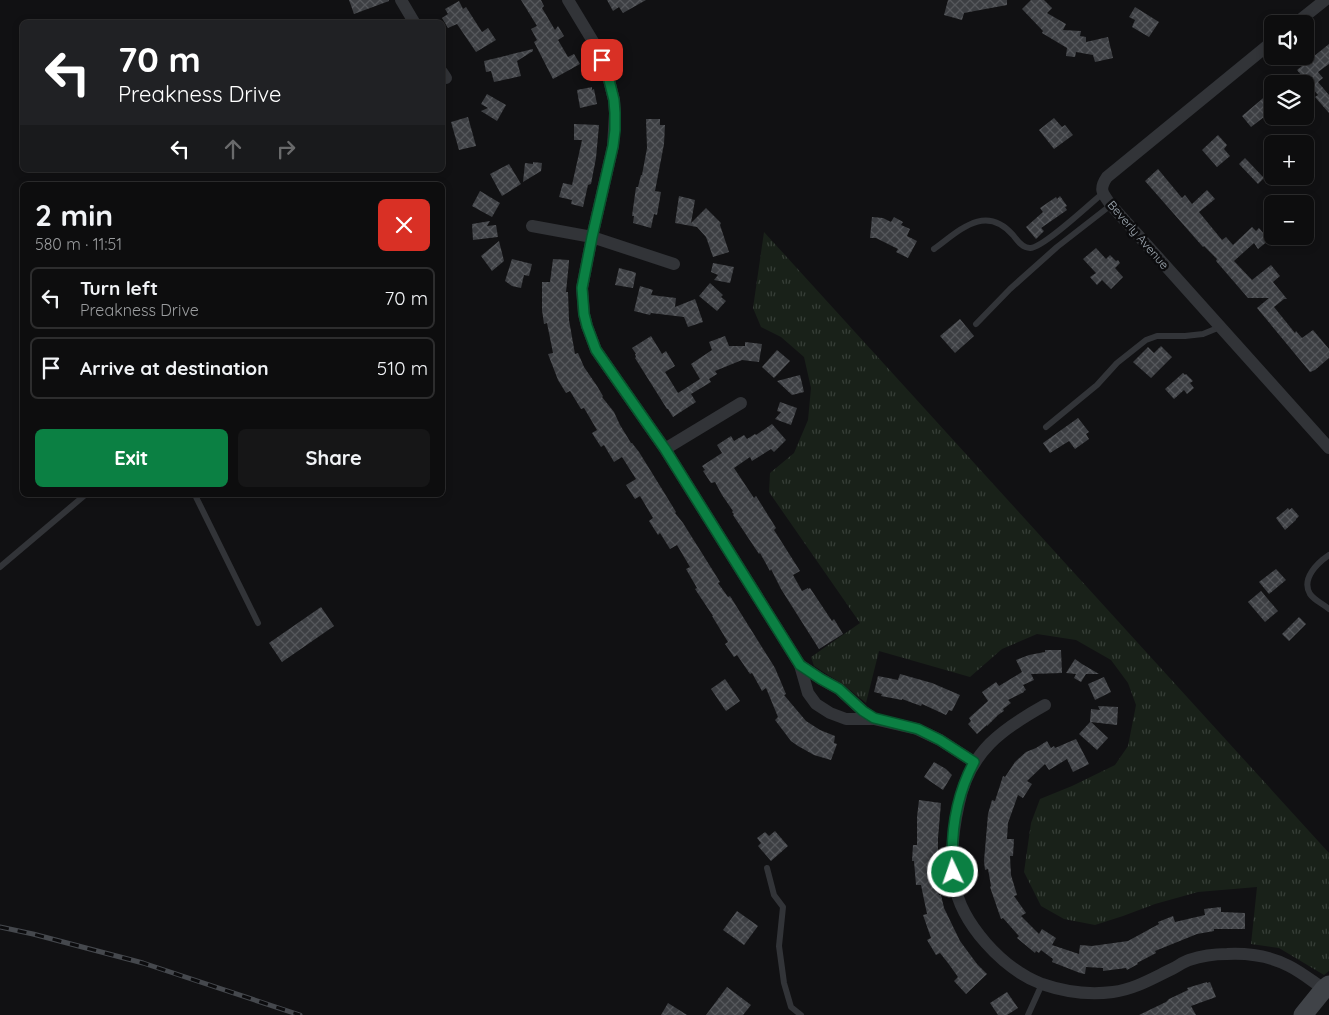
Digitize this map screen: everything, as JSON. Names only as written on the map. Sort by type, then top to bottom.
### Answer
[{"type":"street","points":[[401,0],[413,20]]},
{"type":"street","points":[[568,0],[597,48],[607,72],[614,106],[615,130],[613,146],[582,288],[584,314],[596,350],[665,449],[800,665],[808,693],[816,704],[830,713],[846,719],[874,718],[918,729],[940,740],[974,762]]},
{"type":"street","points":[[1306,15],[1325,0]]},
{"type":"street","name":"Beverly Avenue","points":[[1264,49],[1107,177],[1103,182],[1102,188],[1111,205],[1329,448]]},
{"type":"street","points":[[532,226],[592,237],[674,264]]},
{"type":"street","points":[[665,449],[741,403]]},
{"type":"street","points":[[800,665],[839,689],[863,711],[874,718]]},
{"type":"street","points":[[1046,705],[1018,720],[999,735],[974,762],[962,789],[952,845],[954,883],[965,913],[980,936],[1016,970],[1042,984],[1079,993],[1097,994],[1140,986],[1188,960],[1209,955],[1246,954],[1280,962],[1326,987],[1303,1015]]},
{"type":"lane","points":[[934,249],[970,223],[983,220],[996,222],[1007,228],[1022,246],[1036,247],[1103,193]]},
{"type":"lane","points":[[976,324],[1010,289],[1057,247],[1111,205]]},
{"type":"lane","points":[[1046,427],[1096,385],[1117,363],[1146,340],[1157,336],[1203,334],[1220,327]]},
{"type":"lane","points":[[0,567],[83,497]]},
{"type":"lane","points":[[196,497],[258,623]]},
{"type":"lane","points":[[1329,555],[1310,573],[1307,581],[1311,596],[1329,609]]},
{"type":"lane","points":[[767,868],[774,895],[783,907],[780,946],[784,983],[791,1007],[801,1015]]},
{"type":"lane","points":[[1028,1015],[1042,984]]},
{"type":"green space","points":[[764,232],[1329,853],[1329,971],[1324,975],[1279,948],[1251,944],[1257,887],[1198,892],[1155,904],[1095,925],[1064,919],[1041,906],[1024,872],[1031,823],[1040,799],[1115,765],[1128,746],[1136,705],[1128,683],[1111,660],[1076,640],[1037,634],[1002,649],[970,677],[879,651],[866,703],[845,686],[814,666],[811,657],[860,623],[769,492],[770,473],[794,453],[808,420],[811,388],[804,357],[781,337],[761,327],[753,308]]},
{"type":"building","points":[[349,0],[389,0],[389,1],[354,14]]},
{"type":"building","points":[[521,0],[541,0],[544,6],[542,8],[555,30],[558,26],[564,36],[558,40],[568,57],[574,54],[580,64],[553,79],[534,42],[537,40],[531,29],[537,26]]},
{"type":"building","points":[[607,0],[646,0],[623,13],[619,7],[613,11]]},
{"type":"building","points":[[948,0],[1007,0],[1007,5],[964,13],[962,20],[944,15]]},
{"type":"building","points":[[1031,0],[1044,0],[1052,8],[1047,13],[1066,24],[1063,30],[1081,31],[1080,36],[1086,37],[1086,42],[1108,37],[1113,58],[1095,62],[1093,55],[1076,52],[1075,57],[1066,56],[1067,48],[1042,33],[1043,31],[1022,9]]},
{"type":"building","points":[[459,1],[463,9],[466,7],[482,32],[488,28],[496,40],[476,52],[457,24],[448,28],[445,20],[442,18],[448,14],[445,9]]},
{"type":"building","points":[[1135,7],[1159,22],[1149,37],[1132,27],[1135,20],[1129,17]]},
{"type":"building","points":[[1329,44],[1329,64],[1318,72],[1323,78],[1318,82],[1329,95],[1329,113],[1315,97],[1318,95],[1314,90],[1314,75],[1301,75],[1297,70],[1303,65],[1314,65],[1314,56]]},
{"type":"building","points":[[533,49],[533,51],[517,61],[521,76],[494,82],[491,71],[486,72],[484,61]]},
{"type":"building","points":[[592,87],[597,104],[580,108],[577,90]]},
{"type":"building","points":[[487,94],[506,105],[497,121],[481,111],[488,108],[481,104]]},
{"type":"building","points":[[1264,97],[1264,117],[1251,127],[1242,116]]},
{"type":"building","points":[[468,117],[476,146],[459,150],[451,122]]},
{"type":"building","points":[[1054,118],[1062,127],[1065,125],[1073,135],[1054,149],[1039,130]]},
{"type":"building","points":[[646,119],[660,119],[660,125],[665,125],[664,144],[655,191],[661,192],[657,215],[654,214],[651,228],[633,223],[634,216],[632,216],[636,187],[638,187],[642,175],[647,148]]},
{"type":"building","points":[[574,124],[599,125],[591,184],[588,185],[583,207],[571,204],[572,200],[559,197],[563,183],[572,185],[582,140],[574,140]]},
{"type":"building","points":[[1218,135],[1227,145],[1224,149],[1230,156],[1217,167],[1202,150]]},
{"type":"building","points":[[1245,158],[1264,178],[1258,184],[1239,164]]},
{"type":"building","points":[[533,162],[542,163],[541,171],[523,182],[525,163],[533,164]]},
{"type":"building","points":[[509,164],[521,184],[502,196],[490,174]]},
{"type":"building","points":[[1158,169],[1182,198],[1185,195],[1192,204],[1207,190],[1215,199],[1199,212],[1222,240],[1226,237],[1233,245],[1252,227],[1256,231],[1259,228],[1264,234],[1264,244],[1258,249],[1254,243],[1234,261],[1252,280],[1271,265],[1280,276],[1273,282],[1287,299],[1284,299],[1274,307],[1295,333],[1296,331],[1302,338],[1313,330],[1329,349],[1329,358],[1310,372],[1257,308],[1269,298],[1248,298],[1216,261],[1217,259],[1203,247],[1145,181]]},
{"type":"building","points":[[480,191],[500,203],[492,217],[472,206]]},
{"type":"building","points":[[679,196],[695,200],[691,223],[706,208],[721,223],[729,252],[713,257],[706,237],[697,227],[675,223]]},
{"type":"building","points":[[1060,196],[1067,206],[1065,207],[1067,210],[1041,228],[1044,231],[1036,239],[1026,227],[1043,212],[1040,208]]},
{"type":"building","points":[[872,217],[883,218],[891,222],[894,217],[903,222],[901,225],[910,229],[907,236],[917,241],[908,258],[896,252],[898,249],[876,238],[870,238]]},
{"type":"building","points":[[490,221],[487,226],[496,225],[498,237],[473,240],[472,224]]},
{"type":"building","points":[[499,241],[504,261],[492,271],[481,256]]},
{"type":"building","points":[[1096,248],[1106,259],[1110,255],[1120,263],[1115,268],[1123,277],[1111,289],[1102,280],[1097,285],[1090,277],[1096,273],[1083,259]]},
{"type":"building","points":[[512,259],[532,264],[529,276],[524,275],[521,288],[512,286],[505,281]]},
{"type":"building","points":[[553,259],[569,260],[566,292],[568,292],[569,320],[575,354],[578,353],[602,397],[614,412],[631,443],[639,452],[675,513],[720,582],[718,583],[728,597],[730,596],[775,668],[786,694],[784,695],[806,721],[820,730],[835,736],[834,743],[837,744],[831,760],[814,755],[791,741],[775,720],[778,717],[766,688],[762,691],[752,673],[750,674],[737,655],[734,657],[725,644],[728,642],[695,589],[697,588],[686,569],[690,567],[677,545],[670,549],[660,533],[658,535],[649,521],[653,518],[640,496],[635,499],[626,485],[636,479],[622,457],[614,462],[604,445],[601,447],[592,433],[597,430],[584,408],[581,409],[570,391],[566,393],[558,380],[548,354],[553,353],[547,323],[544,324],[542,310],[542,282],[550,282]]},
{"type":"building","points":[[713,263],[734,267],[730,283],[714,280],[718,275],[711,272]]},
{"type":"building","points":[[619,268],[636,273],[633,288],[615,285]]},
{"type":"building","points":[[710,283],[723,295],[721,297],[726,301],[717,311],[699,296]]},
{"type":"building","points":[[640,286],[653,290],[651,295],[676,298],[675,307],[695,299],[703,322],[688,327],[684,317],[651,313],[650,315],[634,311]]},
{"type":"building","points":[[960,319],[974,336],[955,353],[940,336]]},
{"type":"building","points":[[651,336],[662,354],[666,351],[675,366],[665,372],[678,393],[700,379],[691,364],[712,350],[709,342],[725,336],[729,346],[745,346],[745,342],[762,344],[759,362],[742,360],[715,371],[717,374],[709,379],[711,382],[691,394],[696,402],[673,417],[635,358],[636,354],[632,348]]},
{"type":"building","points":[[1161,346],[1172,357],[1151,378],[1133,362],[1148,347],[1154,353]]},
{"type":"building","points":[[777,350],[790,361],[774,378],[762,367]]},
{"type":"building","points":[[1183,373],[1193,381],[1190,383],[1194,388],[1187,394],[1184,390],[1174,399],[1165,389]]},
{"type":"building","points":[[800,375],[804,392],[792,395],[777,381]]},
{"type":"building","points":[[780,402],[797,408],[791,425],[775,419],[781,412],[777,411]]},
{"type":"building","points":[[1078,418],[1089,432],[1086,434],[1089,439],[1075,449],[1069,441],[1050,453],[1043,443]]},
{"type":"building","points":[[772,424],[786,440],[774,452],[771,449],[752,461],[750,457],[734,468],[754,498],[756,496],[776,528],[774,530],[800,571],[793,575],[802,591],[810,588],[843,634],[819,649],[781,589],[771,569],[770,571],[760,553],[733,515],[733,511],[715,482],[711,483],[703,471],[705,470],[702,466],[722,453],[717,445],[731,436],[734,441],[744,435],[747,439]]},
{"type":"building","points":[[1288,508],[1289,510],[1292,508],[1299,516],[1285,530],[1276,518]]},
{"type":"building","points":[[1276,569],[1286,580],[1269,594],[1259,582]]},
{"type":"building","points":[[1261,591],[1278,611],[1265,622],[1248,602]]},
{"type":"building","points":[[321,607],[334,626],[282,662],[269,643]]},
{"type":"building","points":[[1299,617],[1306,624],[1289,641],[1282,634]]},
{"type":"building","points":[[1045,650],[1061,650],[1062,673],[1031,674],[1034,680],[1023,685],[1026,690],[1008,700],[1011,703],[1003,709],[1004,711],[977,734],[968,724],[971,721],[969,718],[988,701],[982,692],[996,682],[999,686],[1022,672],[1016,660],[1045,652]]},
{"type":"building","points":[[1075,659],[1099,674],[1086,674],[1081,682],[1074,678],[1076,674],[1066,673]]},
{"type":"building","points":[[900,674],[932,683],[960,695],[952,711],[949,710],[946,715],[922,704],[921,706],[902,699],[881,696],[882,694],[874,692],[878,676],[898,680]]},
{"type":"building","points":[[1104,677],[1111,692],[1095,700],[1088,684]]},
{"type":"building","points":[[725,679],[740,701],[726,711],[711,689]]},
{"type":"building","points":[[1098,706],[1118,707],[1117,725],[1091,722],[1108,738],[1097,750],[1079,734],[1090,722],[1091,709],[1100,710]]},
{"type":"building","points":[[1076,739],[1089,764],[1073,772],[1067,759],[1049,770],[1045,764],[1027,781],[1032,784],[1023,798],[1018,795],[1008,823],[1007,839],[1014,839],[1013,856],[1010,856],[1011,875],[1017,895],[1014,896],[1026,913],[1021,916],[1039,934],[1042,929],[1056,938],[1052,945],[1079,954],[1080,945],[1092,946],[1128,941],[1159,924],[1158,922],[1173,916],[1175,922],[1205,915],[1204,909],[1221,907],[1221,912],[1245,913],[1245,929],[1214,929],[1214,931],[1197,934],[1155,951],[1156,953],[1127,970],[1126,968],[1103,971],[1103,968],[1086,967],[1085,974],[1052,962],[1053,959],[1041,950],[1039,953],[1036,951],[1035,953],[1017,938],[1019,936],[1003,918],[1001,919],[990,887],[988,869],[985,870],[988,814],[992,800],[995,801],[1003,776],[1005,777],[1015,762],[1026,752],[1047,741],[1051,748],[1054,746],[1055,748]]},
{"type":"building","points":[[934,762],[952,775],[943,790],[924,777]]},
{"type":"building","points":[[919,800],[941,803],[938,838],[938,874],[936,874],[939,895],[941,895],[944,908],[960,941],[987,974],[966,994],[954,981],[958,977],[948,963],[940,953],[936,955],[927,940],[931,938],[923,915],[927,914],[921,885],[916,885],[914,861],[912,861],[913,845],[917,845]]},
{"type":"building","points":[[775,831],[788,846],[771,861],[758,846],[761,843],[757,838],[765,832],[769,836]]},
{"type":"building","points":[[737,911],[758,926],[744,945],[723,930]]},
{"type":"building","points":[[1210,982],[1216,997],[1191,1006],[1196,1015],[1139,1015],[1188,990],[1187,988]]},
{"type":"building","points":[[727,987],[751,1005],[743,1015],[706,1015]]},
{"type":"building","points":[[1007,992],[1018,1008],[1007,1015],[998,1015],[990,1003]]},
{"type":"building","points":[[668,1003],[687,1015],[661,1015]]},
{"type":"railway","points":[[0,927],[143,963],[300,1015]]},
{"type":"route","points":[[602,60],[614,100],[615,130],[582,288],[584,314],[596,350],[665,449],[800,665],[839,689],[863,711],[874,718],[918,729],[940,740],[974,762],[962,789],[954,829],[952,845],[953,872]]}]
